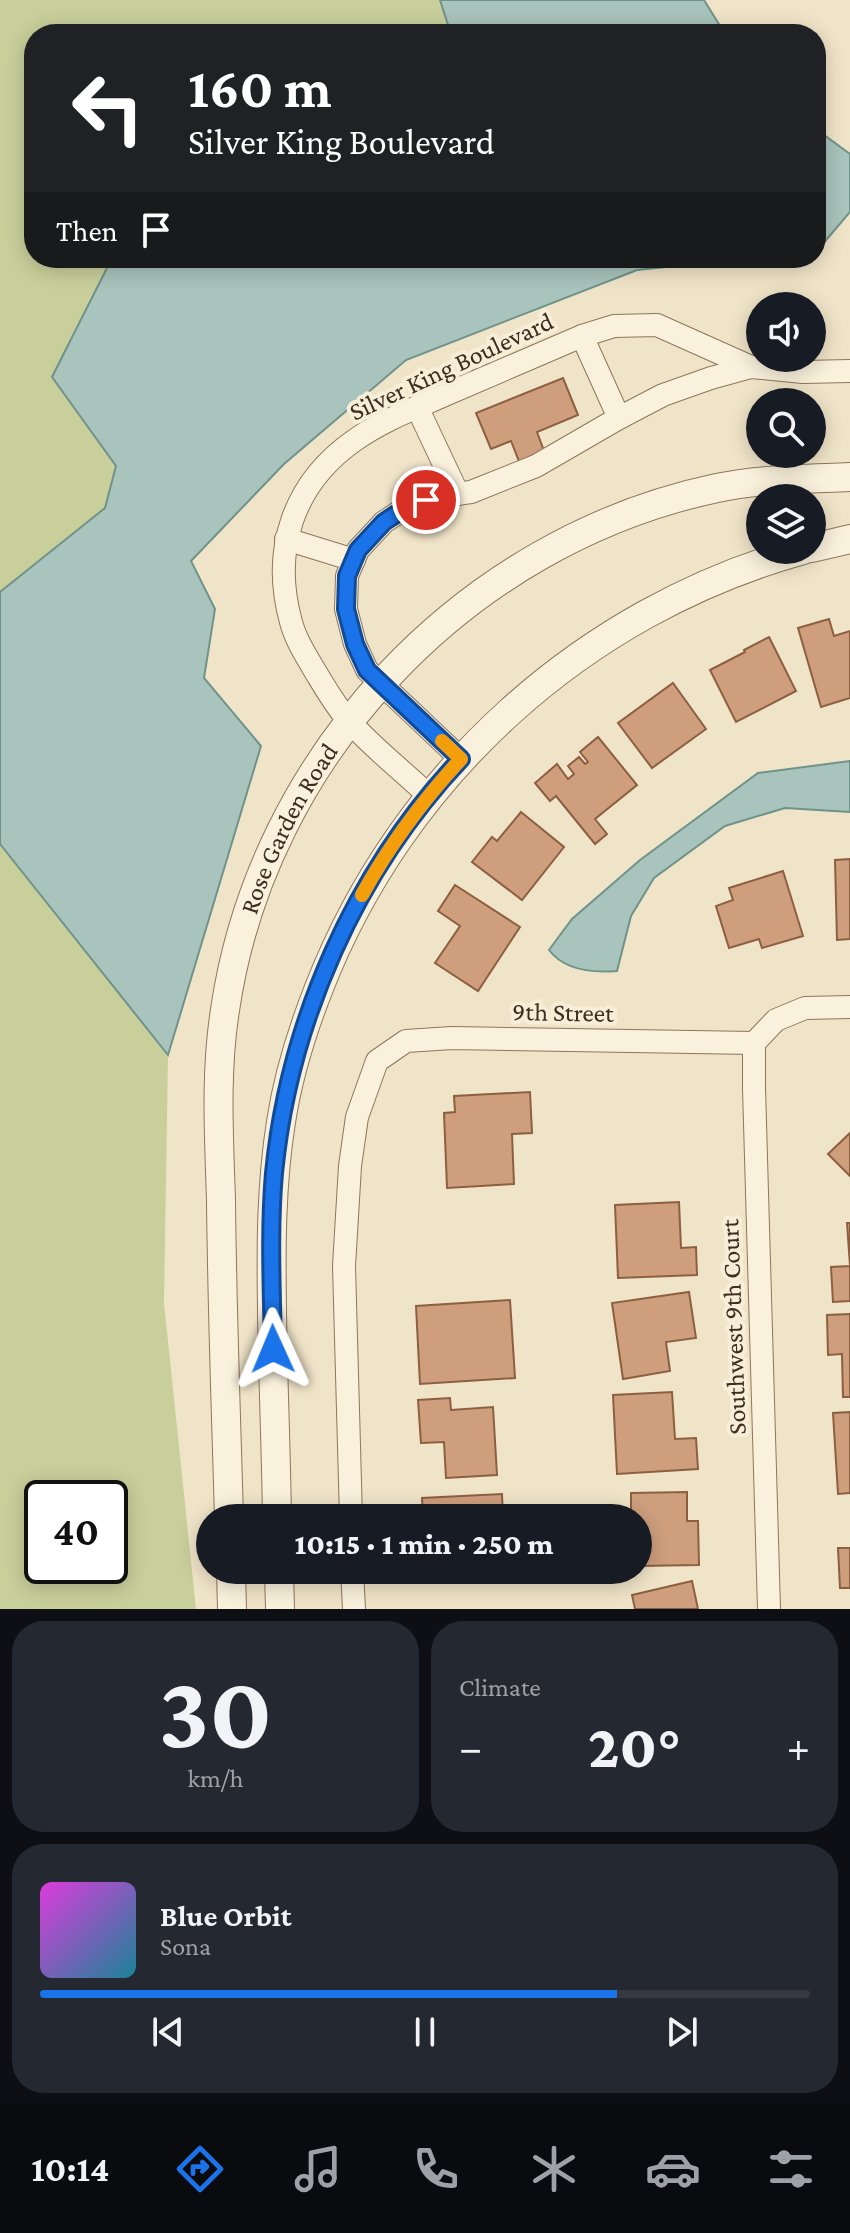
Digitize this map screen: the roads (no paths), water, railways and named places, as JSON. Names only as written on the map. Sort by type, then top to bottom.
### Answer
[{"type":"street","name":"Silver King Boulevard","points":[[429,796],[349,721],[326,690],[291,624],[284,588],[283,552],[292,516],[304,491],[353,440],[392,418],[582,336],[614,326],[657,325],[746,365]]},
{"type":"street","points":[[582,336],[619,418]]},
{"type":"street","name":"Silver King Boulevard","points":[[461,759],[367,670],[355,644],[346,609],[347,576],[358,550],[384,522],[410,505],[471,492],[536,466],[663,395],[746,368]]},
{"type":"street","name":"Silver King Boulevard","points":[[826,372],[850,371]]},
{"type":"street","points":[[417,407],[458,494]]},
{"type":"street","name":"Rose Garden Road","points":[[229,1504],[219,1085],[224,1013],[238,943],[260,874],[309,777],[380,684],[434,632],[518,569],[553,549],[614,519],[665,501],[717,488],[771,480],[850,477]]},
{"type":"street","points":[[286,539],[354,560]]},
{"type":"street","points":[[826,545],[850,539]]},
{"type":"street","points":[[277,1504],[271,1227],[274,1173],[281,1120],[293,1067],[308,1016],[346,925],[392,846],[429,796],[505,715],[568,663],[635,620],[699,587],[757,564]]},
{"type":"street","points":[[754,1043],[776,1020],[805,1008],[850,1007]]},
{"type":"street","name":"9th Street","points":[[351,1504],[345,1216],[357,1117],[377,1061],[406,1041],[452,1038],[754,1043]]},
{"type":"street","name":"Southwest 9th Court","points":[[754,1043],[769,1609]]},
{"type":"street","points":[[231,1584],[232,1609]]},
{"type":"street","points":[[279,1584],[280,1609]]},
{"type":"street","points":[[353,1584],[354,1609]]},
{"type":"water","points":[[440,0],[704,0],[719,24],[448,24]]},
{"type":"water","points":[[826,136],[850,154],[850,212],[826,240]]},
{"type":"water","points":[[107,268],[656,268],[637,270],[406,360],[284,464],[191,561],[215,609],[204,678],[261,746],[168,1055],[0,844],[0,592],[105,508],[116,466],[52,377]]},
{"type":"water","points":[[850,761],[850,812],[785,808],[725,826],[654,878],[631,916],[617,971],[580,969],[563,962],[549,950],[572,919],[640,860],[758,773]]}]
